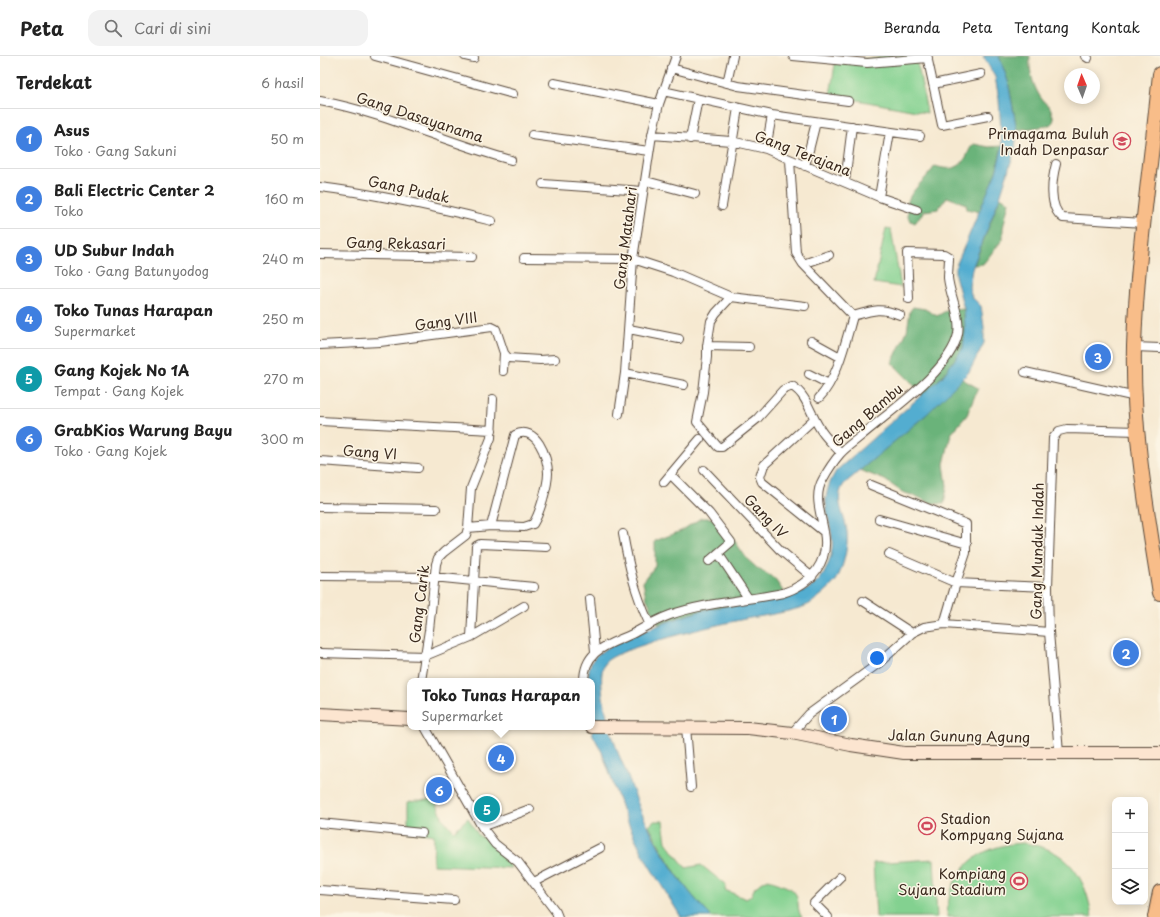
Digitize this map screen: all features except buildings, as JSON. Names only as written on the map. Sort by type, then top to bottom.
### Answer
[{"type":"highway","points":[[1160,74],[1138,278],[1134,347],[1141,464],[1160,593]]},
{"type":"highway","points":[[1155,917],[1160,892]]},
{"type":"main road","points":[[320,714],[407,719]]},
{"type":"main road","name":"Jalan Gunung Agung","points":[[595,727],[743,728],[792,733],[851,746],[904,753],[1160,753]]},
{"type":"street","points":[[375,56],[513,94]]},
{"type":"street","name":"Gang Matahari","points":[[619,414],[629,329],[633,259],[646,181],[649,151],[659,104],[676,56]]},
{"type":"street","points":[[727,84],[733,56]]},
{"type":"street","points":[[793,56],[867,63],[928,57],[942,124],[988,116]]},
{"type":"street","points":[[671,68],[727,84],[848,101]]},
{"type":"street","points":[[933,84],[981,74]]},
{"type":"street","points":[[554,83],[659,104]]},
{"type":"street","points":[[663,91],[698,100],[772,115],[920,136]]},
{"type":"street","points":[[690,139],[698,100]]},
{"type":"street","name":"Gang Dasayanama","points":[[320,101],[386,118],[455,144],[511,160]]},
{"type":"street","points":[[722,206],[731,141],[738,108]]},
{"type":"street","points":[[766,149],[772,115]]},
{"type":"street","points":[[805,166],[816,122]]},
{"type":"street","points":[[845,182],[852,126]]},
{"type":"street","points":[[879,197],[890,132]]},
{"type":"street","points":[[532,135],[649,151]]},
{"type":"street","name":"Gang Terajana","points":[[652,135],[731,141],[766,149],[879,197],[917,210]]},
{"type":"street","points":[[790,160],[796,253],[803,264],[853,316]]},
{"type":"street","points":[[1056,164],[1053,179],[1054,205],[1056,211],[1063,218],[1144,223]]},
{"type":"street","points":[[646,181],[696,194]]},
{"type":"street","points":[[543,184],[644,191]]},
{"type":"street","name":"Gang Pudak","points":[[320,187],[356,192],[430,206],[492,221]]},
{"type":"street","name":"Gang Bambu","points":[[595,652],[671,614],[700,606],[748,598],[766,597],[795,589],[812,577],[823,556],[824,532],[818,505],[818,491],[822,480],[841,453],[926,381],[942,365],[953,349],[958,333],[958,322],[948,276],[949,257],[944,254],[907,253],[909,299]]},
{"type":"street","name":"Gang Rekasari","points":[[320,254],[472,257]]},
{"type":"street","points":[[803,264],[829,255]]},
{"type":"street","points":[[524,258],[633,259],[672,272],[731,298],[805,306]]},
{"type":"street","points":[[731,298],[713,317],[707,346],[703,392],[697,422],[718,447],[722,447],[757,419],[783,390],[788,386],[794,387],[808,403],[823,434],[841,453]]},
{"type":"street","points":[[853,316],[876,309],[886,309],[900,315]]},
{"type":"street","points":[[819,398],[828,384],[840,357],[853,316]]},
{"type":"street","name":"Gang VIII","points":[[320,345],[380,342],[492,327],[496,329],[504,353]]},
{"type":"street","points":[[629,329],[679,339]]},
{"type":"street","points":[[811,341],[840,357]]},
{"type":"street","points":[[707,346],[749,347]]},
{"type":"street","points":[[1134,347],[1160,348]]},
{"type":"street","points":[[504,353],[508,358],[540,360],[556,359]]},
{"type":"street","points":[[504,353],[504,371]]},
{"type":"street","points":[[1025,372],[1136,397]]},
{"type":"street","points":[[625,373],[684,385]]},
{"type":"street","points":[[809,374],[828,384]]},
{"type":"street","points":[[491,526],[516,433],[534,436],[538,440],[546,460],[548,473],[534,524],[524,528],[491,526],[468,528],[471,488],[488,448],[492,430],[493,400]]},
{"type":"street","points":[[814,418],[764,465],[760,477],[762,482],[824,532]]},
{"type":"street","points":[[320,421],[492,430]]},
{"type":"street","name":"Gang Munduk Indah","points":[[1059,753],[1049,632],[1048,587],[1053,438],[1059,431],[1067,429],[1138,432]]},
{"type":"street","points":[[664,482],[700,439]]},
{"type":"street","name":"Gang VI","points":[[320,461],[418,468]]},
{"type":"street","name":"Gang IV","points":[[704,470],[780,550],[812,577]]},
{"type":"street","points":[[671,475],[709,514],[731,542],[709,560]]},
{"type":"street","points":[[871,485],[966,524],[966,553],[944,624]]},
{"type":"street","points":[[320,506],[436,509]]},
{"type":"street","points":[[879,519],[967,544]]},
{"type":"street","name":"Gang Carik","points":[[421,678],[430,630],[433,577],[438,558],[463,538],[468,528]]},
{"type":"street","points":[[623,534],[630,574],[637,596],[649,624]]},
{"type":"street","points":[[471,637],[476,546],[478,544],[546,547]]},
{"type":"street","points":[[718,553],[748,598]]},
{"type":"street","points":[[889,554],[956,583],[1048,587]]},
{"type":"street","points":[[320,576],[433,577],[534,588]]},
{"type":"street","points":[[584,678],[586,668],[595,652],[590,599]]},
{"type":"street","points":[[864,601],[912,633]]},
{"type":"street","points":[[320,653],[425,656],[471,637],[524,606]]},
{"type":"street","points":[[792,733],[809,714],[879,663],[912,633],[924,627],[944,624],[1049,632]]},
{"type":"street","points":[[686,728],[691,787]]},
{"type":"street","points":[[427,730],[482,827],[495,844],[518,862],[558,917]]},
{"type":"street","points":[[482,827],[530,809]]},
{"type":"street","points":[[320,823],[422,833]]},
{"type":"street","points":[[534,882],[600,848]]},
{"type":"street","points":[[828,917],[814,903],[840,877]]},
{"type":"street","points":[[320,890],[454,900]]},
{"type":"green space","points":[[884,56],[914,56],[919,70],[927,113],[830,95],[836,58],[874,59]]},
{"type":"green space","points":[[999,56],[1030,56],[1030,69],[1034,84],[1045,103],[1050,107],[1054,119],[1052,124],[1017,130],[1008,81]]},
{"type":"green space","points":[[974,144],[989,147],[1002,146],[996,172],[980,212],[967,209],[966,204],[947,197],[938,209],[924,211],[915,223],[911,221],[908,217],[908,201],[916,188],[935,166],[954,168],[961,164]]},
{"type":"green space","points":[[1000,197],[1009,202],[1003,228],[1003,239],[983,264],[974,265]]},
{"type":"green space","points":[[886,228],[891,229],[901,287],[874,283]]},
{"type":"green space","points":[[913,307],[925,309],[937,316],[946,311],[964,309],[965,340],[963,347],[948,370],[922,395],[892,363],[907,331],[910,311]]},
{"type":"green space","points":[[962,379],[978,388],[967,415],[951,434],[944,464],[947,486],[944,504],[930,503],[902,492],[885,480],[860,470],[927,414]]},
{"type":"green space","points":[[701,518],[711,518],[723,524],[747,559],[757,568],[774,578],[787,597],[705,609],[658,624],[646,597],[643,582],[655,566],[655,541],[681,531]]},
{"type":"green space","points":[[435,799],[443,819],[454,831],[468,818],[479,836],[495,842],[511,868],[433,865],[434,835],[408,831],[408,802]]},
{"type":"green space","points":[[654,821],[663,821],[666,842],[686,868],[701,865],[726,885],[725,890],[746,899],[751,896],[755,887],[768,879],[790,888],[795,893],[802,917],[712,917],[693,896],[669,863],[649,826]]},
{"type":"green space","name":"Kompiang Sujana Stadium","points":[[1023,843],[1052,851],[1072,866],[1085,889],[1092,917],[947,917],[949,900],[953,886],[960,873],[968,863],[979,855],[992,849]]},
{"type":"green space","points":[[934,859],[937,917],[876,917],[873,863]]},
{"type":"water","points":[[983,56],[999,56],[1008,81],[1017,130],[1015,149],[1000,197],[972,269],[969,287],[972,297],[981,306],[984,327],[984,343],[969,372],[927,414],[844,484],[841,489],[839,500],[847,532],[847,546],[842,567],[837,579],[821,595],[806,606],[738,620],[649,643],[613,657],[605,663],[602,671],[605,709],[616,747],[646,823],[671,866],[691,894],[712,917],[681,917],[647,862],[634,836],[622,809],[602,752],[592,733],[592,730],[595,730],[595,678],[588,678],[590,666],[594,658],[601,652],[646,630],[717,607],[772,601],[785,598],[808,589],[824,574],[832,550],[832,536],[826,505],[826,496],[836,471],[942,377],[963,348],[965,331],[964,309],[955,275],[955,268],[996,172],[1002,148],[999,99],[995,77]]},
{"type":"place","name":"Primagama Buluh Indah Denpasar","points":[[1122,141]]},
{"type":"place","name":"UD Subur Indah","points":[[1098,357]]},
{"type":"place","name":"Bali Electric Center 2","points":[[1126,653]]},
{"type":"place","name":"Asus","points":[[834,719]]},
{"type":"place","name":"Toko Tunas Harapan","points":[[501,758]]},
{"type":"place","name":"GrabKios Warung Bayu","points":[[439,790]]},
{"type":"place","name":"Gang Kojek No 1A","points":[[487,809]]},
{"type":"place","name":"Stadion Kompyang Sujana","points":[[927,826]]},
{"type":"place","name":"Kompiang Sujana Stadium","points":[[1019,881]]}]
